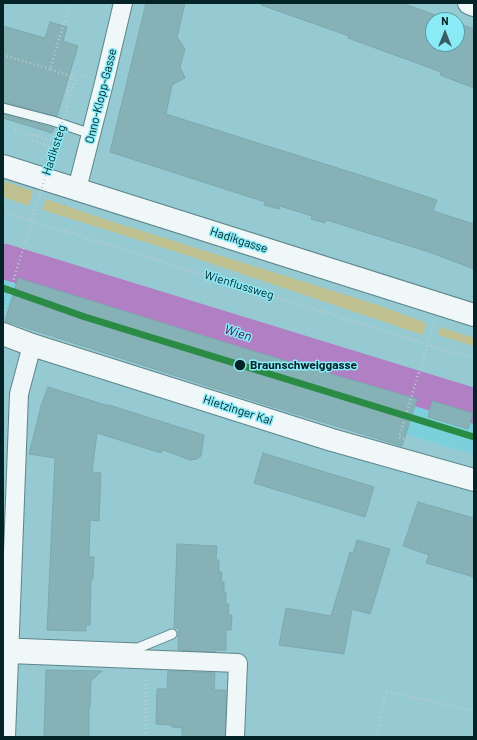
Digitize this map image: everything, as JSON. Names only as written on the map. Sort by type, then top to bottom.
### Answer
[{"type":"main road","points":[[469,3],[474,5]]},
{"type":"main road","name":"Hadikgasse","points":[[3,166],[474,315]]},
{"type":"main road","name":"Hietzinger Kai","points":[[3,334],[32,345],[332,440],[474,480]]},
{"type":"street","name":"Onno-Klopp-Gasse","points":[[77,189],[123,3]]},
{"type":"street","points":[[6,737],[19,394],[32,345]]},
{"type":"street","points":[[10,649],[146,660],[238,663],[235,737]]},
{"type":"lane","points":[[3,108],[53,121],[91,134]]},
{"type":"lane","points":[[10,649],[138,648],[172,634]]},
{"type":"path","points":[[50,69],[70,3]]},
{"type":"path","points":[[3,55],[76,78],[71,95],[67,94],[71,78]]},
{"type":"path","name":"Hadiksteg","points":[[3,314],[71,95]]},
{"type":"path","points":[[15,129],[56,142]]},
{"type":"path","points":[[33,134],[31,140],[51,147],[49,153]]},
{"type":"path","name":"Wienflussweg","points":[[3,212],[474,359]]},
{"type":"path","points":[[404,439],[399,437],[434,323]]},
{"type":"path","points":[[146,660],[146,737]]},
{"type":"path","points":[[376,737],[386,691],[474,711]]},
{"type":"path","points":[[471,737],[474,728]]},
{"type":"shaded area","points":[[3,271],[474,417],[474,454],[453,448],[453,451],[451,448],[3,309]]},
{"type":"green space","points":[[3,181],[33,191],[29,206],[3,197]]},
{"type":"green space","points":[[46,199],[107,220],[381,306],[426,323],[423,335],[183,254],[43,210]]},
{"type":"green space","points":[[440,327],[474,338],[474,346],[438,335]]},
{"type":"building","points":[[146,3],[185,3],[177,37],[185,49],[180,67],[185,78],[172,85],[166,114],[437,200],[433,211],[474,224],[474,269],[429,252],[327,220],[325,223],[311,219],[312,216],[280,206],[279,209],[264,205],[265,202],[110,152]]},
{"type":"building","points":[[262,3],[402,3],[427,12],[425,12],[425,52],[465,52],[465,26],[474,29],[474,88],[440,75],[441,72],[348,38],[349,36],[261,5]]},
{"type":"building","points":[[50,22],[67,27],[63,41],[78,46],[57,116],[3,102],[3,26],[45,38]]},
{"type":"building","points":[[3,114],[54,128],[52,133],[3,118]]},
{"type":"building","points":[[18,278],[253,351],[417,399],[402,446],[270,406],[5,321]]},
{"type":"building","points":[[48,387],[204,435],[201,456],[197,459],[190,460],[163,450],[161,453],[97,433],[92,472],[101,473],[99,521],[90,520],[89,557],[94,557],[93,579],[91,579],[90,625],[86,625],[86,631],[47,630],[55,458],[29,454],[41,406]]},
{"type":"building","points":[[432,401],[473,413],[468,429],[428,417]]},
{"type":"building","points":[[263,453],[374,487],[365,517],[254,483]]},
{"type":"building","points":[[418,502],[474,518],[474,577],[426,563],[429,555],[403,546]]},
{"type":"building","points":[[357,540],[390,549],[370,614],[352,609],[344,654],[279,645],[286,608],[331,616],[350,552],[353,553]]},
{"type":"building","points":[[177,544],[217,546],[216,560],[219,560],[219,572],[222,572],[221,582],[224,582],[226,604],[229,604],[228,615],[232,615],[231,630],[226,630],[226,650],[215,650],[215,652],[178,650],[179,628],[174,628]]},
{"type":"building","points":[[46,670],[102,671],[91,681],[89,737],[44,737]]},
{"type":"building","points":[[168,671],[215,673],[214,690],[226,690],[225,737],[182,737],[182,728],[172,727],[172,725],[156,724],[157,689],[167,689]]},
{"type":"waterway","name":"Wien","points":[[3,261],[474,406]]},
{"type":"transit line","points":[[3,288],[85,317],[474,437]]},
{"type":"place","name":"Braunschweiggasse","points":[[240,365]]}]
